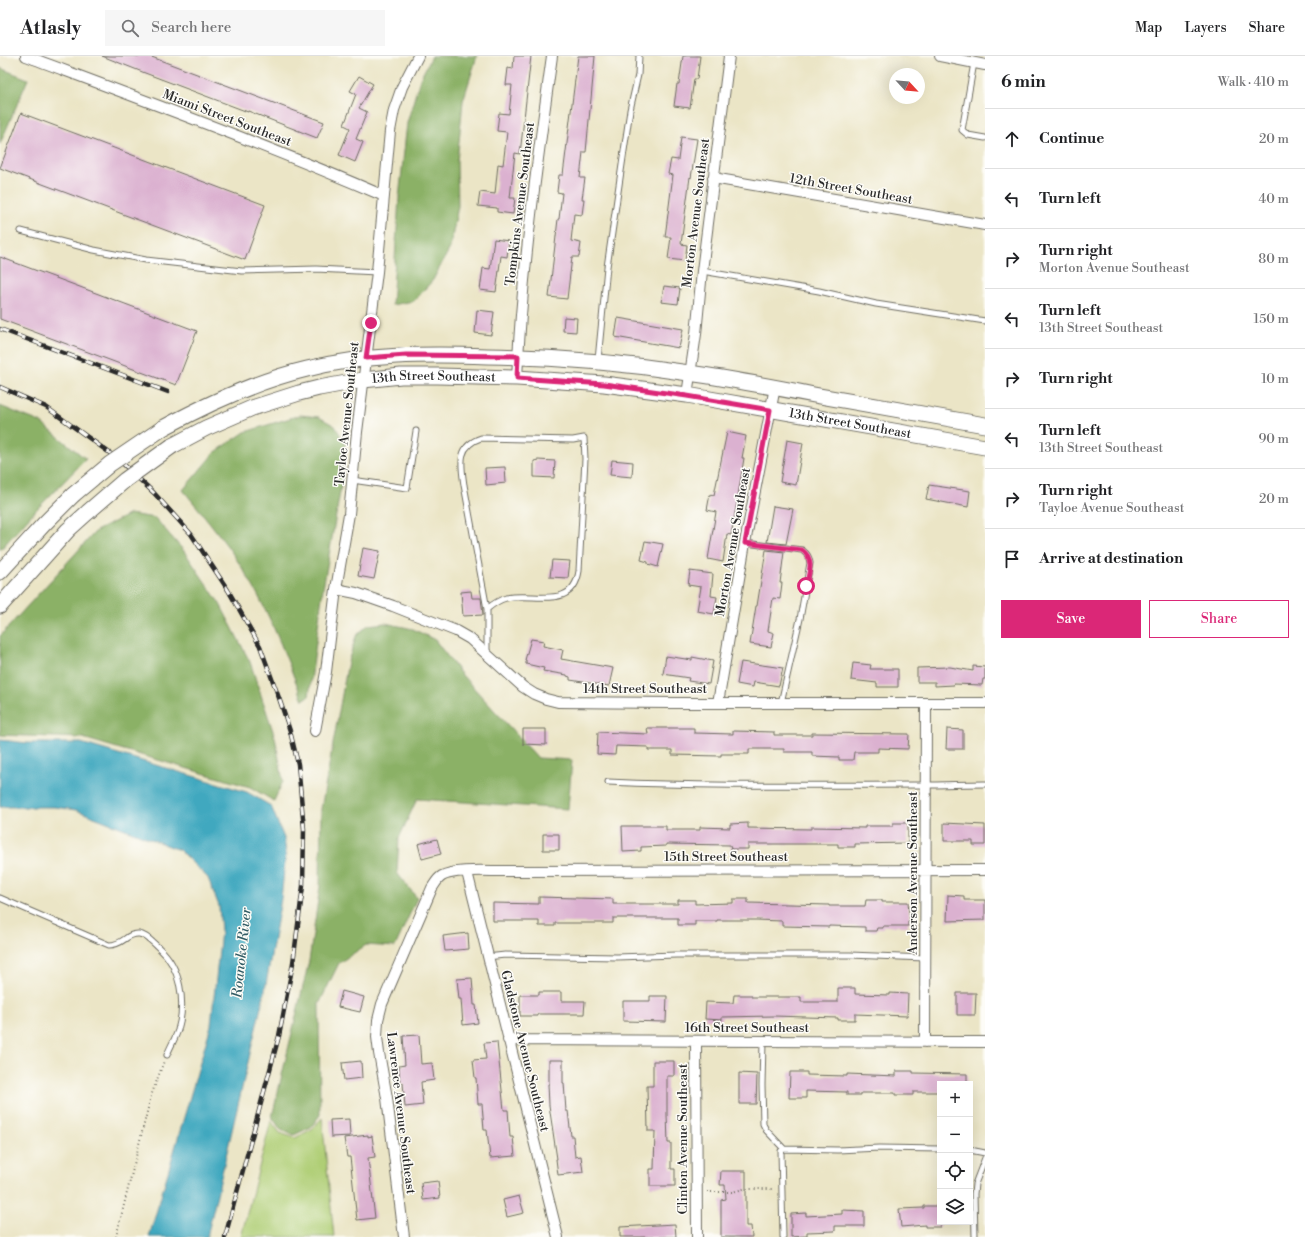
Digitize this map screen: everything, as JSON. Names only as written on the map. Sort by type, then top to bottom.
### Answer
[{"type":"main road","name":"13th Street Southeast","points":[[0,572],[73,495],[110,464],[163,428],[198,408],[233,392],[308,368],[366,358],[406,355],[518,356],[598,361],[691,373],[985,425]]},
{"type":"main road","name":"13th Street Southeast","points":[[0,606],[68,530],[125,480],[172,446],[206,428],[252,408],[319,388],[363,380],[401,376],[517,378],[604,384],[687,396],[985,447]]},
{"type":"street","name":"Miami Street Southeast","points":[[26,56],[192,118],[384,196]]},
{"type":"street","name":"Tayloe Avenue Southeast","points":[[315,731],[326,672],[336,589],[349,514],[363,380],[377,272],[390,130],[394,110],[402,87],[418,56]]},
{"type":"street","name":"Tompkins Avenue Southeast","points":[[517,378],[520,322],[529,229],[552,56]]},
{"type":"street","name":"Morton Avenue Southeast","points":[[687,396],[729,56]]},
{"type":"street","points":[[940,56],[985,65]]},
{"type":"street","name":"12th Street Southeast","points":[[714,178],[985,225]]},
{"type":"street","name":"Morton Avenue Southeast","points":[[718,703],[745,543],[775,387]]},
{"type":"street","name":"14th Street Southeast","points":[[336,589],[356,593],[456,631],[470,639],[524,687],[534,694],[558,702],[985,703]]},
{"type":"street","name":"Anderson Avenue Southeast","points":[[925,1042],[926,704]]},
{"type":"street","name":"15th Street Southeast","points":[[467,872],[985,870]]},
{"type":"street","name":"Gladstone Avenue Southeast","points":[[467,872],[558,1237]]},
{"type":"street","name":"Lawrence Avenue Southeast","points":[[404,1237],[387,1098],[377,1037],[378,1020],[385,997],[436,881],[442,876],[450,873],[467,872]]},
{"type":"street","name":"16th Street Southeast","points":[[508,1040],[985,1042]]},
{"type":"street","name":"Clinton Avenue Southeast","points":[[696,1041],[696,1237]]},
{"type":"lane","points":[[598,361],[606,267],[630,110],[638,75],[640,56]]},
{"type":"lane","points":[[974,62],[962,130],[968,135],[985,138]]},
{"type":"lane","points":[[21,231],[94,250],[146,260],[242,271],[316,269],[377,272]]},
{"type":"lane","points":[[702,271],[819,291],[876,304],[985,321]]},
{"type":"lane","points":[[352,480],[407,488],[416,431]]},
{"type":"lane","points":[[487,609],[494,603],[504,598],[561,596],[574,588],[579,571],[585,459],[584,438],[573,440],[481,438],[467,446],[463,452],[462,469],[464,485],[487,609],[487,654]]},
{"type":"lane","points":[[745,543],[802,550],[809,558],[810,563],[800,619],[781,703]]},
{"type":"lane","points":[[608,782],[669,784],[926,786],[985,784]]},
{"type":"lane","points":[[0,898],[109,945],[115,945],[134,934],[140,934],[147,937],[164,952],[171,960],[175,970],[179,984],[181,1002],[178,1030],[167,1056]]},
{"type":"lane","points":[[488,957],[505,955],[617,957],[676,955],[850,955],[926,958]]},
{"type":"lane","points":[[763,1042],[763,1124],[766,1130],[784,1149],[838,1150],[879,1148],[937,1150]]},
{"type":"lane","points":[[783,1237],[781,1189],[782,1151],[784,1149]]},
{"type":"lane","points":[[973,1151],[985,1153]]},
{"type":"lane","points":[[975,1237],[974,1194],[985,1158]]},
{"type":"path","points":[[116,1237],[151,1096],[159,1072],[167,1056]]},
{"type":"path","points":[[696,1192],[732,1192],[744,1189],[781,1189]]},
{"type":"green space","points":[[432,56],[477,56],[463,101],[457,162],[458,206],[450,248],[433,280],[414,301],[392,305],[399,198],[407,123],[420,79]]},
{"type":"green space","points":[[0,68],[28,79],[0,144]]},
{"type":"green space","points":[[0,406],[40,422],[86,459],[33,513],[0,550]]},
{"type":"green space","points":[[300,415],[319,417],[335,426],[345,443],[342,481],[323,589],[309,696],[303,700],[272,624],[250,581],[227,545],[183,490],[214,453],[245,432]]},
{"type":"green space","points":[[130,514],[155,518],[184,551],[220,604],[250,662],[275,737],[283,781],[274,801],[250,787],[83,738],[0,735],[0,636],[96,531]]},
{"type":"green space","points":[[385,623],[413,629],[435,640],[461,674],[538,758],[572,760],[568,809],[417,799],[399,838],[397,873],[417,898],[395,947],[366,945],[339,963],[319,1004],[320,1115],[311,1127],[294,1135],[281,1130],[272,1117],[309,961],[320,886],[321,809],[348,662],[356,636],[368,625]]},
{"type":"green space","points":[[322,1118],[334,1237],[241,1237],[271,1121],[280,1133],[295,1138],[312,1129]]},
{"type":"water","name":"Roanoke River","points":[[0,740],[28,743],[81,743],[247,792],[271,806],[284,838],[286,853],[281,899],[265,990],[207,1237],[149,1237],[211,1025],[221,931],[219,906],[208,878],[179,850],[76,810],[54,807],[0,807]]},
{"type":"building","points":[[102,56],[149,56],[324,122],[317,138]]},
{"type":"building","points":[[514,56],[531,56],[520,154],[515,153],[510,198],[515,198],[513,214],[497,212],[497,208],[478,206],[480,192],[495,194],[498,164],[503,165],[507,132],[497,131],[499,113],[509,114],[512,85],[506,85],[508,68],[513,69]]},
{"type":"building","points":[[578,56],[595,56],[586,152],[583,152],[580,178],[585,178],[582,199],[584,199],[582,215],[574,214],[571,241],[581,243],[579,257],[572,257],[567,299],[549,297],[562,193],[557,192],[559,175],[563,175]]},
{"type":"building","points":[[683,56],[700,56],[697,79],[694,79],[690,108],[674,106]]},
{"type":"building","points":[[359,76],[373,84],[359,108],[367,112],[356,139],[363,142],[355,162],[339,155],[350,128],[344,125],[356,94],[350,91]]},
{"type":"building","points":[[21,113],[265,205],[245,260],[0,168]]},
{"type":"building","points":[[681,137],[697,139],[681,244],[687,245],[685,261],[668,259],[671,237],[665,237],[673,175],[668,174],[671,159],[678,160]]},
{"type":"building","points":[[494,239],[509,241],[507,257],[501,256],[496,292],[480,290],[483,268],[490,269]]},
{"type":"building","points":[[0,257],[197,331],[176,385],[0,319]]},
{"type":"building","points":[[664,286],[680,288],[678,304],[661,302]]},
{"type":"building","points":[[477,310],[494,312],[491,335],[475,333]]},
{"type":"building","points":[[564,317],[577,318],[576,332],[563,331]]},
{"type":"building","points":[[618,318],[683,329],[679,348],[615,337]]},
{"type":"building","points":[[727,432],[746,436],[742,458],[744,458],[731,535],[727,534],[723,562],[708,559],[716,512],[707,510],[710,494],[714,495]]},
{"type":"building","points":[[787,440],[803,443],[796,485],[780,482]]},
{"type":"building","points":[[612,460],[633,462],[632,477],[610,475]]},
{"type":"building","points":[[534,461],[555,461],[554,478],[534,477]]},
{"type":"building","points":[[505,467],[506,483],[486,485],[485,468]]},
{"type":"building","points":[[929,485],[970,491],[968,507],[926,499]]},
{"type":"building","points":[[773,506],[793,509],[786,544],[767,542]]},
{"type":"building","points":[[645,541],[663,544],[658,567],[641,560]]},
{"type":"building","points":[[363,548],[380,551],[374,579],[358,576]]},
{"type":"building","points":[[766,550],[784,552],[780,583],[782,583],[780,599],[773,598],[768,631],[774,633],[771,647],[750,644]]},
{"type":"building","points":[[552,560],[570,561],[568,578],[550,577]]},
{"type":"building","points":[[690,571],[713,574],[711,596],[717,597],[714,614],[697,611],[701,587],[688,585]]},
{"type":"building","points":[[471,591],[472,598],[481,598],[483,615],[463,616],[461,592]]},
{"type":"building","points":[[531,639],[544,641],[543,646],[563,650],[561,659],[613,668],[609,686],[570,680],[570,677],[567,675],[543,671],[544,668],[526,664],[525,660]]},
{"type":"building","points":[[666,656],[692,660],[692,657],[713,661],[709,684],[688,681],[689,678],[663,674]]},
{"type":"building","points":[[741,662],[783,668],[779,686],[754,682],[753,687],[737,684]]},
{"type":"building","points":[[853,663],[871,665],[870,669],[898,669],[898,687],[877,687],[877,683],[851,680]]},
{"type":"building","points":[[973,666],[985,667],[985,679],[983,679],[982,685],[954,684],[935,686],[935,682],[917,682],[917,668],[950,667],[973,671]]},
{"type":"building","points":[[647,728],[694,728],[694,733],[733,734],[733,731],[774,732],[774,735],[812,735],[812,733],[909,734],[908,749],[878,748],[878,752],[854,752],[853,760],[839,760],[839,757],[812,756],[812,752],[784,752],[784,749],[749,749],[749,754],[721,754],[721,756],[672,755],[672,750],[648,750],[648,747],[616,746],[615,755],[597,754],[598,732],[648,734]]},
{"type":"building","points":[[523,729],[546,729],[546,745],[523,744]]},
{"type":"building","points":[[947,729],[963,730],[963,749],[946,749]]},
{"type":"building","points":[[748,823],[748,828],[811,829],[811,827],[865,828],[865,826],[893,826],[893,823],[908,823],[908,843],[855,844],[855,847],[838,847],[838,844],[748,844],[748,849],[731,849],[730,845],[666,844],[666,846],[641,847],[641,851],[623,852],[622,826],[666,826],[666,830],[700,830],[700,827],[730,828],[730,824]]},
{"type":"building","points":[[944,823],[985,825],[985,845],[973,845],[973,841],[944,841]]},
{"type":"building","points":[[543,834],[559,834],[559,850],[543,850]]},
{"type":"building","points":[[437,839],[441,854],[422,859],[418,844]]},
{"type":"building","points":[[948,895],[964,896],[964,900],[985,900],[985,920],[947,921]]},
{"type":"building","points":[[539,897],[613,899],[613,904],[678,904],[678,900],[695,900],[695,904],[733,903],[733,899],[748,899],[748,903],[829,906],[865,906],[866,900],[882,900],[882,902],[908,902],[910,922],[908,922],[908,926],[883,926],[883,928],[877,928],[876,931],[865,931],[865,927],[782,926],[782,921],[756,920],[695,921],[695,925],[678,925],[678,918],[613,918],[613,923],[555,923],[555,926],[539,926],[539,921],[493,921],[493,903],[539,904]]},
{"type":"building","points":[[468,933],[469,949],[445,951],[443,936]]},
{"type":"building","points":[[472,978],[474,1005],[476,1005],[478,1023],[463,1025],[461,999],[459,999],[457,979]]},
{"type":"building","points":[[838,988],[855,988],[855,994],[908,994],[907,1016],[855,1014],[855,1020],[774,1016],[722,1017],[722,1020],[705,1019],[706,1002],[733,1003],[734,995],[751,995],[751,997],[801,997],[801,1002],[838,1002]]},
{"type":"building","points":[[342,991],[364,997],[360,1012],[338,1007]]},
{"type":"building","points":[[539,992],[561,992],[561,1001],[585,1001],[584,1014],[537,1014],[537,1016],[520,1016],[520,995],[539,995]]},
{"type":"building","points":[[957,993],[976,993],[975,1015],[957,1015]]},
{"type":"building","points":[[650,996],[667,996],[666,1022],[623,1021],[623,1001],[650,1001]]},
{"type":"building","points":[[419,1035],[421,1064],[432,1063],[434,1080],[421,1082],[423,1105],[405,1107],[403,1083],[400,1084],[399,1066],[405,1065],[403,1036]]},
{"type":"building","points":[[497,1042],[504,1110],[508,1110],[510,1137],[513,1137],[515,1156],[490,1158],[487,1130],[484,1130],[482,1104],[478,1104],[473,1060],[486,1059],[484,1043]]},
{"type":"building","points":[[549,1060],[563,1060],[563,1083],[566,1111],[568,1111],[571,1136],[573,1136],[575,1157],[581,1156],[583,1172],[558,1175],[549,1105]]},
{"type":"building","points":[[361,1061],[362,1078],[344,1080],[342,1063]]},
{"type":"building","points":[[653,1061],[674,1061],[674,1076],[667,1076],[667,1115],[668,1143],[671,1143],[671,1169],[675,1169],[675,1186],[650,1186],[650,1169],[654,1169],[655,1131],[648,1131],[647,1086],[653,1086]]},
{"type":"building","points":[[896,1071],[913,1071],[913,1073],[967,1074],[967,1081],[937,1081],[937,1092],[913,1092],[913,1095],[895,1095],[895,1093],[861,1093],[861,1095],[847,1095],[847,1092],[806,1091],[806,1098],[789,1098],[790,1072],[807,1072],[807,1075],[847,1076],[847,1074],[896,1076]]},
{"type":"building","points":[[739,1073],[757,1074],[756,1104],[739,1104]]},
{"type":"building","points":[[349,1119],[350,1136],[331,1137],[330,1120]]},
{"type":"building","points":[[368,1135],[368,1137],[372,1136],[375,1157],[368,1158],[375,1218],[357,1220],[350,1157],[347,1157],[344,1138]]},
{"type":"building","points":[[721,1171],[746,1171],[746,1226],[751,1226],[752,1237],[721,1237],[721,1200],[726,1199],[725,1185],[720,1185]]},
{"type":"building","points":[[438,1181],[440,1198],[423,1200],[421,1183]]},
{"type":"building","points":[[519,1196],[524,1213],[507,1217],[503,1200]]},
{"type":"building","points":[[924,1206],[937,1206],[937,1225],[940,1225],[940,1227],[925,1227],[925,1225],[901,1227],[899,1209],[924,1208]]},
{"type":"building","points":[[842,1210],[864,1211],[864,1226],[835,1226],[835,1231],[807,1232],[807,1236],[791,1237],[791,1214],[806,1213],[806,1216],[842,1214]]},
{"type":"building","points":[[675,1224],[676,1237],[620,1237],[620,1227]]},
{"type":"railway","points":[[0,329],[168,392]]},
{"type":"railway","points":[[0,387],[46,407],[118,459],[154,493],[191,534],[228,590],[260,646],[290,731],[298,764],[304,829],[303,886],[293,963],[279,1036],[225,1237]]},
{"type":"route","points":[[371,323],[366,358],[406,355],[518,356],[517,378],[604,384],[770,410],[745,543],[802,550],[807,554],[810,563],[806,586]]}]
